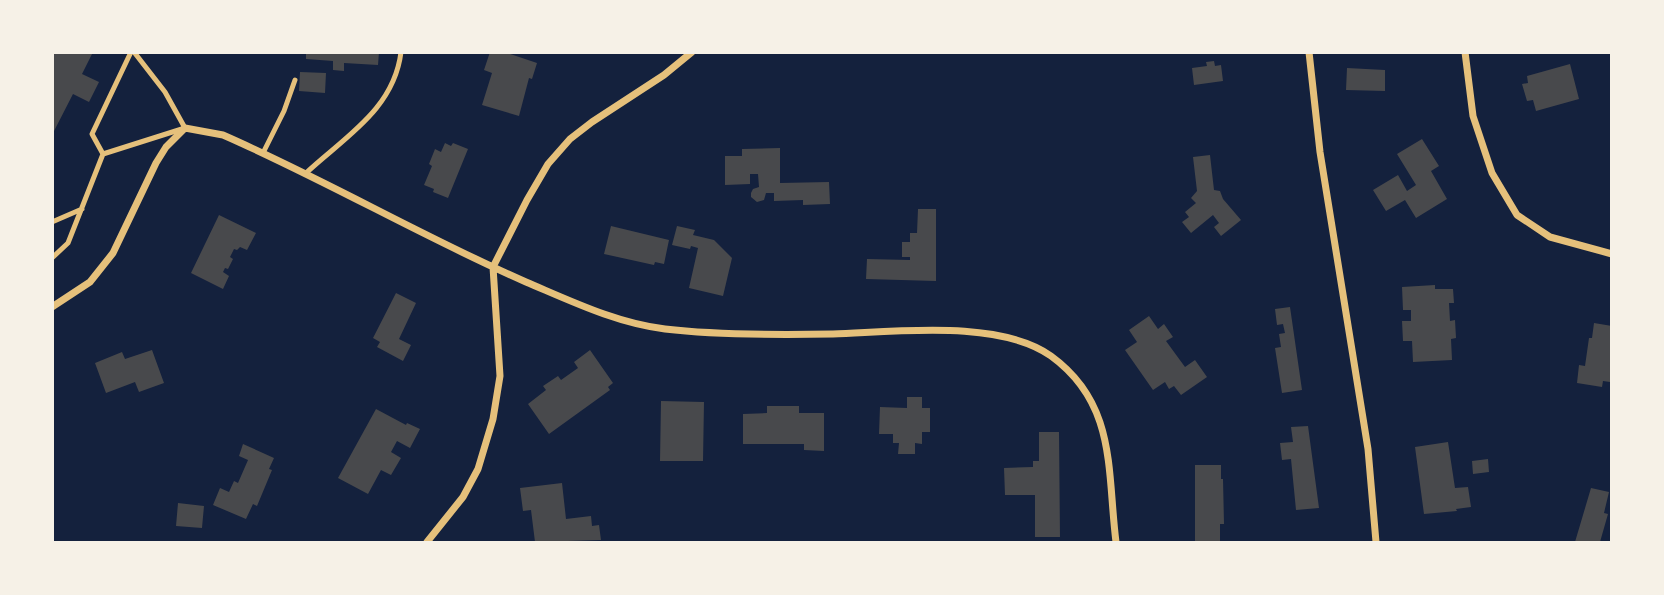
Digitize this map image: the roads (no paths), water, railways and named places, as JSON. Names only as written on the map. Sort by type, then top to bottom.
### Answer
[{"type":"street","points":[[427,542],[463,497],[478,469],[494,419],[500,376],[493,267],[548,164],[570,139],[664,75],[692,52]]},
{"type":"street","points":[[1308,52],[1320,152],[1368,449],[1377,542]]},
{"type":"street","points":[[1465,52],[1473,116],[1492,173],[1517,215],[1550,237],[1612,254]]},
{"type":"street","points":[[52,307],[90,282],[113,253],[166,147],[185,128],[223,135],[493,267],[596,312],[662,328],[829,334],[979,332],[1025,342],[1050,356],[1073,375],[1087,392],[1102,423],[1110,457],[1116,542]]},
{"type":"lane","points":[[133,52],[164,92],[185,128],[103,153],[92,134],[133,52]]},
{"type":"lane","points":[[305,174],[332,148],[361,127],[388,94],[401,52]]},
{"type":"lane","points":[[263,153],[284,111],[295,80]]},
{"type":"lane","points":[[52,258],[68,243],[103,153]]},
{"type":"lane","points":[[52,222],[82,209]]}]
